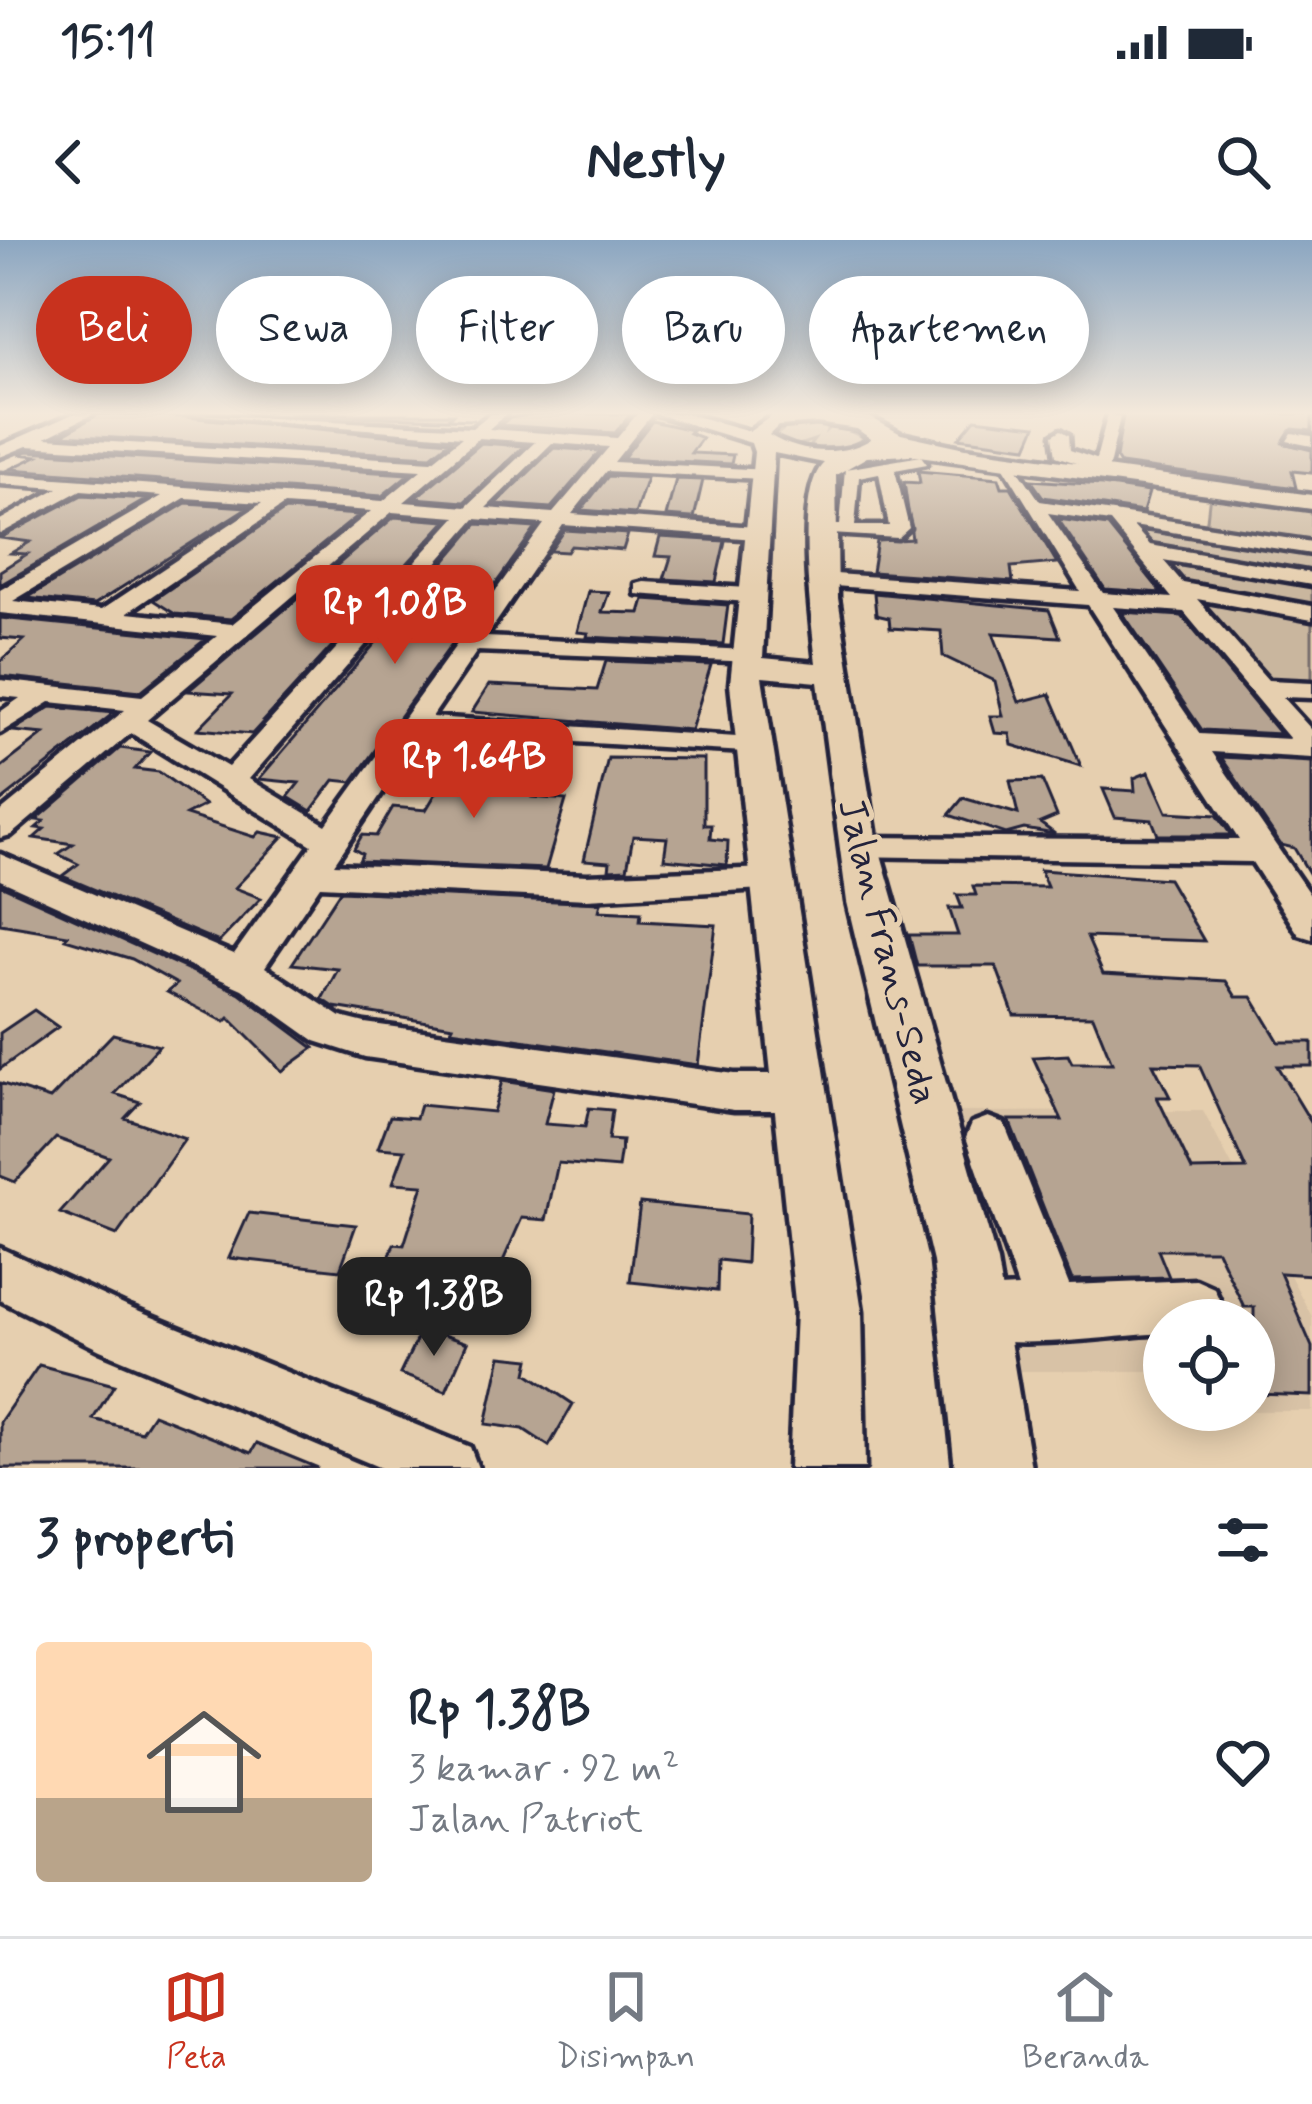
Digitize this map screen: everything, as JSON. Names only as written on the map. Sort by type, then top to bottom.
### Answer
[{"type":"main road","points":[[769,471],[756,533],[747,662],[752,746],[829,1311],[827,1468]]},
{"type":"main road","name":"Jalan Frans-Seda","points":[[826,471],[830,523],[821,579],[859,848],[877,934],[926,1093],[979,1315],[993,1468]]},
{"type":"main road","points":[[1111,471],[1312,502]]},
{"type":"main road","points":[[747,662],[833,674]]},
{"type":"street","points":[[0,602],[216,471]]},
{"type":"street","points":[[0,828],[428,471]]},
{"type":"street","points":[[231,781],[514,471]]},
{"type":"street","points":[[241,974],[315,874],[468,643],[595,471]]},
{"type":"street","points":[[869,471],[872,523]]},
{"type":"street","points":[[830,523],[891,534],[899,528],[875,471]]},
{"type":"street","points":[[1012,471],[1194,742],[1257,850],[1312,926]]},
{"type":"street","points":[[0,479],[756,533]]},
{"type":"street","points":[[0,528],[78,484]]},
{"type":"street","points":[[106,616],[280,499]]},
{"type":"street","points":[[1034,505],[1312,548]]},
{"type":"street","points":[[1116,518],[1148,550],[1312,749]]},
{"type":"street","points":[[830,523],[895,522]]},
{"type":"street","points":[[1148,550],[1312,579]]},
{"type":"street","points":[[821,579],[1094,600],[1186,597],[1312,613]]},
{"type":"street","points":[[644,589],[749,595]]},
{"type":"street","points":[[0,602],[236,632]]},
{"type":"street","points":[[468,643],[747,662]]},
{"type":"street","points":[[0,688],[139,713],[231,781],[333,843]]},
{"type":"street","points":[[1263,688],[1312,691]]},
{"type":"street","points":[[0,725],[43,694]]},
{"type":"street","points":[[414,724],[752,746]]},
{"type":"street","points":[[1194,742],[1312,749]]},
{"type":"street","points":[[859,848],[1257,850]]},
{"type":"street","points":[[0,865],[37,887],[280,992],[329,1030],[406,1050],[734,1092],[802,1092]]},
{"type":"street","points":[[315,874],[587,887],[770,880]]},
{"type":"street","points":[[988,1137],[1054,1315]]},
{"type":"street","points":[[0,1273],[392,1456],[449,1468]]},
{"type":"street","points":[[979,1315],[1143,1309]]},
{"type":"shaded area","points":[[1210,493],[1312,508],[1312,546],[1206,529]]},
{"type":"shaded area","points":[[1128,521],[1312,550],[1312,686],[1266,684]]},
{"type":"shaded area","points":[[1203,1111],[1312,1317],[1312,1411],[1275,1411],[1275,1299],[1143,1299],[1143,1371],[998,1371],[930,1112]]},
{"type":"building","points":[[42,471],[409,474],[382,496]]},
{"type":"building","points":[[447,471],[497,471],[464,502],[415,498]]},
{"type":"building","points":[[530,471],[583,471],[551,508],[496,504]]},
{"type":"building","points":[[918,471],[999,478],[1002,487],[1011,487],[1057,563],[1011,567],[1013,582],[872,572],[877,541],[912,539],[904,482],[920,483]]},
{"type":"building","points":[[1174,471],[1292,471],[1296,488]]},
{"type":"building","points":[[608,476],[647,478],[635,514],[581,510]]},
{"type":"building","points":[[676,479],[703,480],[694,518],[730,521],[666,516]]},
{"type":"building","points":[[1031,480],[1149,492],[1143,512],[1043,497]]},
{"type":"building","points":[[82,495],[147,499],[0,585],[0,571],[27,554],[11,553],[30,542],[0,538]]},
{"type":"building","points":[[186,503],[248,507],[94,605],[27,598]]},
{"type":"building","points":[[285,510],[359,515],[231,619],[175,614],[153,600]]},
{"type":"building","points":[[394,517],[446,521],[252,734],[198,729],[232,694],[188,691]]},
{"type":"building","points":[[1058,519],[1108,526],[1162,593],[1105,589]]},
{"type":"building","points":[[477,524],[536,528],[352,782],[334,780],[311,811],[288,797],[299,783],[259,779]]},
{"type":"building","points":[[565,530],[628,534],[623,550],[571,546],[567,552],[550,551]]},
{"type":"building","points":[[660,537],[725,541],[716,582],[664,579],[671,557],[655,556]]},
{"type":"building","points":[[588,591],[609,592],[602,612],[640,613],[644,599],[728,605],[723,644],[587,637],[588,633],[577,632]]},
{"type":"building","points":[[874,593],[1049,610],[1060,637],[993,633],[1019,702],[1050,694],[1081,766],[1012,745],[1010,734],[995,733],[990,716],[1003,716],[995,681],[943,656],[941,631],[890,628],[889,618],[876,615]]},
{"type":"building","points":[[1122,612],[1182,616],[1280,734],[1202,730]]},
{"type":"building","points":[[0,618],[206,639],[141,691],[0,676],[0,662],[24,640],[0,638]]},
{"type":"building","points":[[606,661],[711,665],[691,730],[472,712],[489,685],[597,690]]},
{"type":"building","points":[[51,707],[114,713],[0,802],[0,768],[44,734],[12,731]]},
{"type":"building","points":[[120,748],[150,752],[135,769],[159,772],[205,805],[186,815],[255,837],[260,832],[283,837],[235,888],[261,898],[219,942],[62,876],[78,864],[58,854],[73,844],[34,838],[44,829],[36,828],[44,821],[36,820]]},
{"type":"building","points":[[492,750],[533,752],[522,780],[538,780],[532,797],[566,800],[546,869],[359,861],[362,854],[354,849],[362,835],[376,836],[393,807],[426,810],[451,768],[483,771]]},
{"type":"building","points":[[1221,757],[1312,762],[1312,878],[1294,848],[1281,845]]},
{"type":"building","points":[[608,758],[704,759],[704,825],[711,825],[710,839],[728,841],[727,865],[664,859],[667,838],[633,836],[627,869],[609,870],[610,862],[584,860]]},
{"type":"building","points":[[1149,772],[1167,812],[1217,815],[1231,835],[1158,835],[1152,820],[1115,817],[1103,789],[1135,791],[1134,778]]},
{"type":"building","points":[[1042,780],[1057,816],[1040,823],[1055,834],[1024,829],[1006,834],[949,815],[963,798],[1018,814],[1010,781]]},
{"type":"building","points":[[1040,870],[1168,879],[1204,941],[1087,937],[1103,974],[1226,981],[1236,997],[1252,997],[1279,1042],[1312,1042],[1312,1066],[1277,1066],[1312,1124],[1312,1275],[1280,1273],[1312,1347],[1312,1396],[1275,1395],[1275,1299],[1240,1299],[1217,1250],[1158,1250],[1169,1277],[1072,1280],[1009,1120],[1062,1120],[1033,1057],[1068,1055],[1072,1063],[1112,1063],[1093,1016],[1014,1015],[996,966],[917,966],[909,935],[958,935],[949,908],[962,908],[957,895],[976,895],[973,886],[1047,887]],"holes":[[[1153,1064],[1199,1065],[1246,1169],[1192,1170],[1157,1097],[1170,1097]]]},
{"type":"building","points":[[0,885],[240,993],[314,1048],[282,1071],[229,1018],[225,1022],[167,992],[177,984],[132,959],[65,939],[68,935],[0,924]]},
{"type":"building","points":[[340,891],[601,903],[599,911],[641,913],[640,921],[716,925],[698,1065],[451,1030],[453,1026],[334,1007],[322,999],[338,969],[292,964]]},
{"type":"building","points":[[34,1010],[58,1027],[0,1069],[0,1033]]},
{"type":"building","points":[[113,1034],[159,1046],[115,1094],[140,1102],[125,1118],[185,1139],[117,1235],[60,1213],[109,1157],[56,1138],[15,1182],[0,1176],[0,1083],[50,1099]]},
{"type":"building","points":[[502,1081],[554,1089],[545,1124],[585,1127],[589,1108],[612,1110],[608,1140],[622,1141],[618,1168],[558,1163],[546,1220],[522,1218],[496,1277],[384,1272],[394,1244],[404,1245],[423,1185],[393,1183],[405,1150],[378,1148],[390,1116],[416,1118],[420,1105],[493,1112]]},
{"type":"building","points":[[640,1203],[748,1214],[746,1263],[718,1260],[717,1291],[630,1282]]},
{"type":"building","points":[[249,1213],[356,1225],[340,1270],[229,1258]]},
{"type":"building","points":[[422,1328],[467,1343],[446,1391],[400,1374]]},
{"type":"building","points":[[501,1356],[530,1359],[527,1373],[573,1404],[549,1446],[523,1429],[486,1424]]},
{"type":"building","points":[[39,1365],[114,1385],[93,1419],[141,1432],[153,1414],[251,1453],[257,1443],[318,1468],[0,1468],[0,1422]]}]
